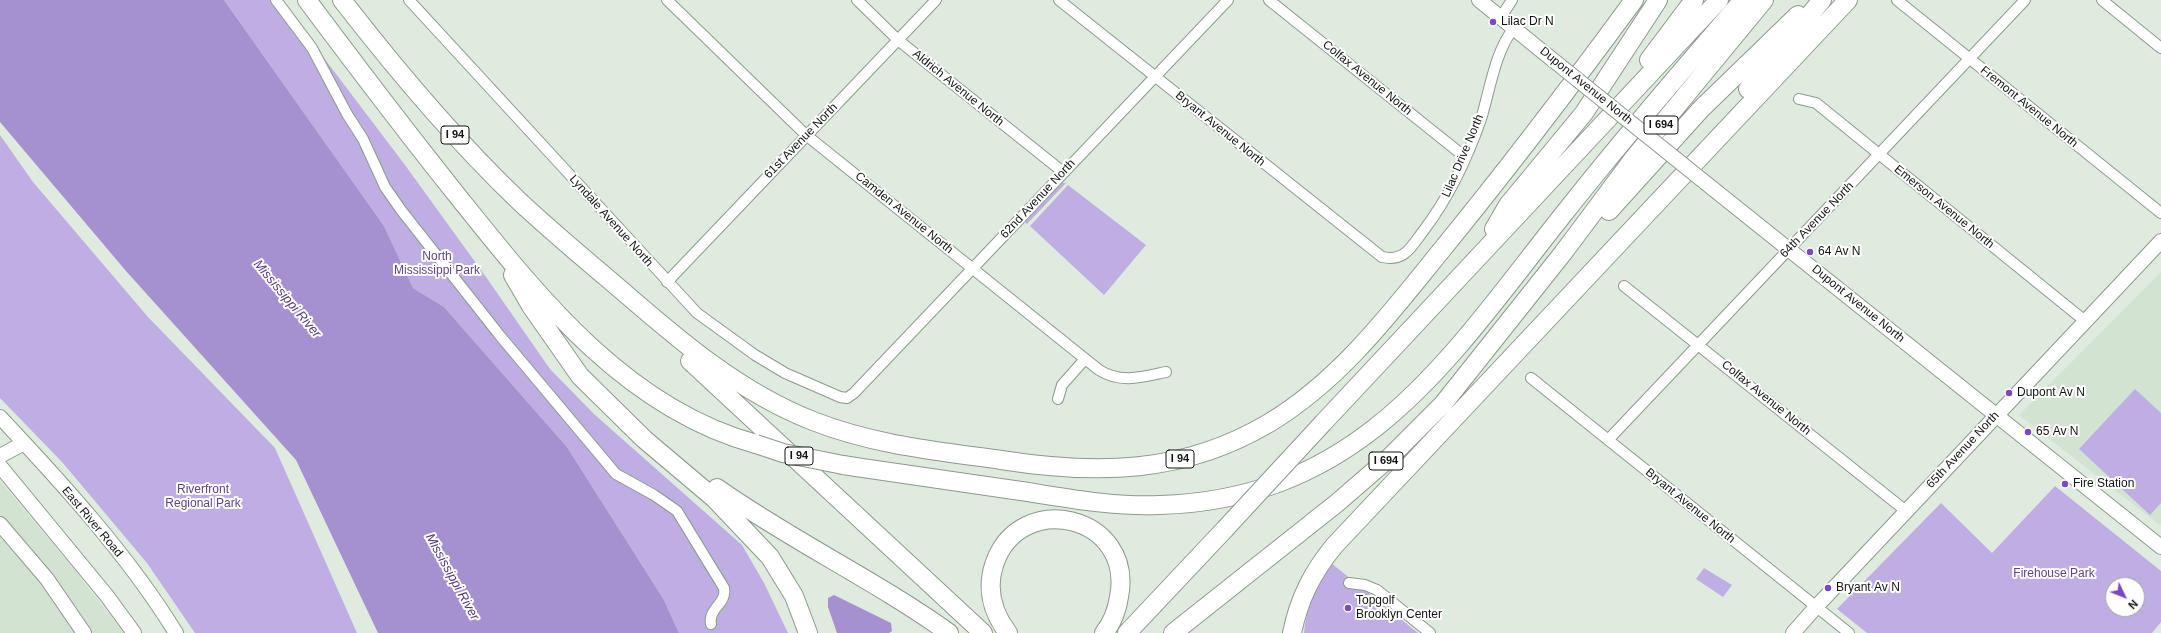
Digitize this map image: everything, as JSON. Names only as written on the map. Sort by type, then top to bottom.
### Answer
[{"type":"highway","name":"I 94","points":[[307,0],[396,119],[492,239],[564,322],[613,367],[652,395],[689,417],[730,436],[795,456],[843,465],[1108,505],[1161,505],[1210,501],[1245,494],[1279,483],[1332,458],[1388,420],[1431,379],[1586,186],[1743,0]]},
{"type":"highway","name":"I 94","points":[[342,0],[388,58],[461,142],[521,203],[710,364],[758,395],[810,420],[864,438],[903,447],[1066,469],[1122,469],[1180,459],[1216,448],[1270,422],[1305,398],[1339,368],[1364,342],[1500,179],[1634,0]]},
{"type":"highway","points":[[1500,179],[1507,155],[1618,0]]},
{"type":"highway","points":[[1481,252],[1508,205],[1584,113],[1658,0]]},
{"type":"highway","points":[[1560,169],[1652,57],[1694,0]]},
{"type":"highway","points":[[1127,633],[1481,252],[1719,0]]},
{"type":"highway","name":"I 694","points":[[1172,633],[1337,503],[1389,458],[1443,404],[1563,254],[1634,158],[1764,0]]},
{"type":"highway","points":[[1563,254],[1601,220],[1701,109],[1814,0]]},
{"type":"highway","points":[[1587,276],[1750,87],[1822,0]]},
{"type":"highway","points":[[1292,633],[1300,604],[1308,583],[1327,554],[1848,0]]},
{"type":"highway","points":[[492,239],[518,285],[580,376],[644,439],[715,499],[764,550],[789,587],[808,633]]},
{"type":"highway","points":[[583,257],[725,394],[983,633]]},
{"type":"highway","points":[[560,347],[614,406],[668,453],[748,511],[918,611],[949,633]]},
{"type":"highway","points":[[1008,633],[996,613],[991,597],[991,579],[997,557],[1009,539],[1025,527],[1045,520],[1059,518],[1079,523],[1094,531],[1108,544],[1116,557],[1120,572],[1120,594],[1116,608],[1104,633]]},
{"type":"street","points":[[276,0],[312,48],[347,114],[363,139],[385,187],[401,210],[501,337],[616,474],[654,495],[678,511],[724,588],[724,597],[712,612],[711,624]]},
{"type":"street","name":"Lyndale Avenue North","points":[[409,0],[697,313],[755,355],[785,373],[840,397],[847,398]]},
{"type":"street","name":"Camden Avenue North","points":[[666,0],[806,135],[972,268],[979,276],[1099,370],[1114,378],[1129,379],[1166,372]]},
{"type":"street","name":"Aldrich Avenue North","points":[[857,0],[898,40],[1063,172]]},
{"type":"street","name":"61st Avenue North","points":[[667,282],[936,0]]},
{"type":"street","name":"Bryant Avenue North","points":[[1059,0],[1382,257]]},
{"type":"street","name":"62nd Avenue North","points":[[847,398],[854,393],[1228,0]]},
{"type":"street","name":"Colfax Avenue North","points":[[1269,0],[1465,157]]},
{"type":"street","name":"Dupont Avenue North","points":[[1479,0],[1712,188],[1789,248],[1995,416],[2161,547]]},
{"type":"street","points":[[1501,17],[1512,0]]},
{"type":"street","name":"Fremont Avenue North","points":[[1897,0],[2161,214]]},
{"type":"street","name":"64th Avenue North","points":[[1608,440],[2025,0]]},
{"type":"street","points":[[2102,0],[2161,48]]},
{"type":"street","name":"Lilac Drive North","points":[[1382,257],[1397,259],[1412,246],[1436,214],[1453,187],[1480,121],[1502,45],[1514,28]]},
{"type":"street","name":"Emerson Avenue North","points":[[1799,99],[1816,103],[2085,321]]},
{"type":"street","name":"65th Avenue North","points":[[1793,633],[1816,606],[2161,241]]},
{"type":"street","name":"Colfax Avenue North","points":[[1624,286],[1906,511]]},
{"type":"street","points":[[1058,399],[1062,385],[1085,359]]},
{"type":"street","name":"Bryant Avenue North","points":[[1531,378],[1849,633]]},
{"type":"street","name":"East River Road","points":[[0,417],[87,514],[132,570],[176,633]]},
{"type":"street","points":[[0,456],[24,442]]},
{"type":"street","points":[[0,466],[107,596],[134,633]]},
{"type":"street","points":[[0,524],[59,594],[84,633]]},
{"type":"street","points":[[1349,583],[1365,585],[1377,590],[1430,633]]},
{"type":"shaded area","points":[[2161,272],[2161,526],[2019,415]]},
{"type":"shaded area","points":[[0,481],[72,567],[124,633],[0,633]]},
{"type":"green space","name":"North Mississippi Park","points":[[224,0],[280,0],[405,165],[550,369],[594,414],[742,545],[764,583],[788,633],[679,633],[664,600],[567,447],[444,307],[413,288],[384,226]]},
{"type":"green space","name":"Riverfront Regional Park","points":[[0,135],[33,182],[148,317],[275,448],[357,633],[195,633],[147,563],[62,462],[0,398]]},
{"type":"green space","points":[[1062,183],[1066,183],[1027,224],[1025,222]]},
{"type":"green space","points":[[1068,185],[1146,245],[1104,295],[1030,226]]},
{"type":"green space","points":[[2135,389],[2161,413],[2161,503],[2150,515],[2079,449]]},
{"type":"green space","name":"Firehouse Park","points":[[2055,486],[2161,571],[2161,622],[2152,633],[1867,633],[1837,609],[1941,503],[1992,553]]},
{"type":"green space","name":"Topgolf Brooklyn Center","points":[[1331,563],[1418,633],[1304,633],[1309,605],[1316,588]]},
{"type":"green space","points":[[1704,568],[1732,585],[1723,597],[1696,579]]},
{"type":"water","name":"Mississippi River","points":[[0,0],[224,0],[384,226],[413,288],[444,307],[567,447],[664,600],[679,633],[378,633],[296,460],[126,271],[0,122]]},
{"type":"water","points":[[834,595],[891,623],[892,631],[889,633],[837,633],[828,607],[828,598]]},
{"type":"place","name":"Lilac Dr N","points":[[1493,22]]},
{"type":"place","name":"64 Av N","points":[[1810,252]]},
{"type":"place","name":"Dupont Av N","points":[[2009,393]]},
{"type":"place","name":"65 Av N","points":[[2028,432]]},
{"type":"place","name":"Fire Station","points":[[2065,484]]},
{"type":"place","name":"Bryant Av N","points":[[1828,588]]},
{"type":"place","name":"Topgolf Brooklyn Center","points":[[1348,608]]}]
